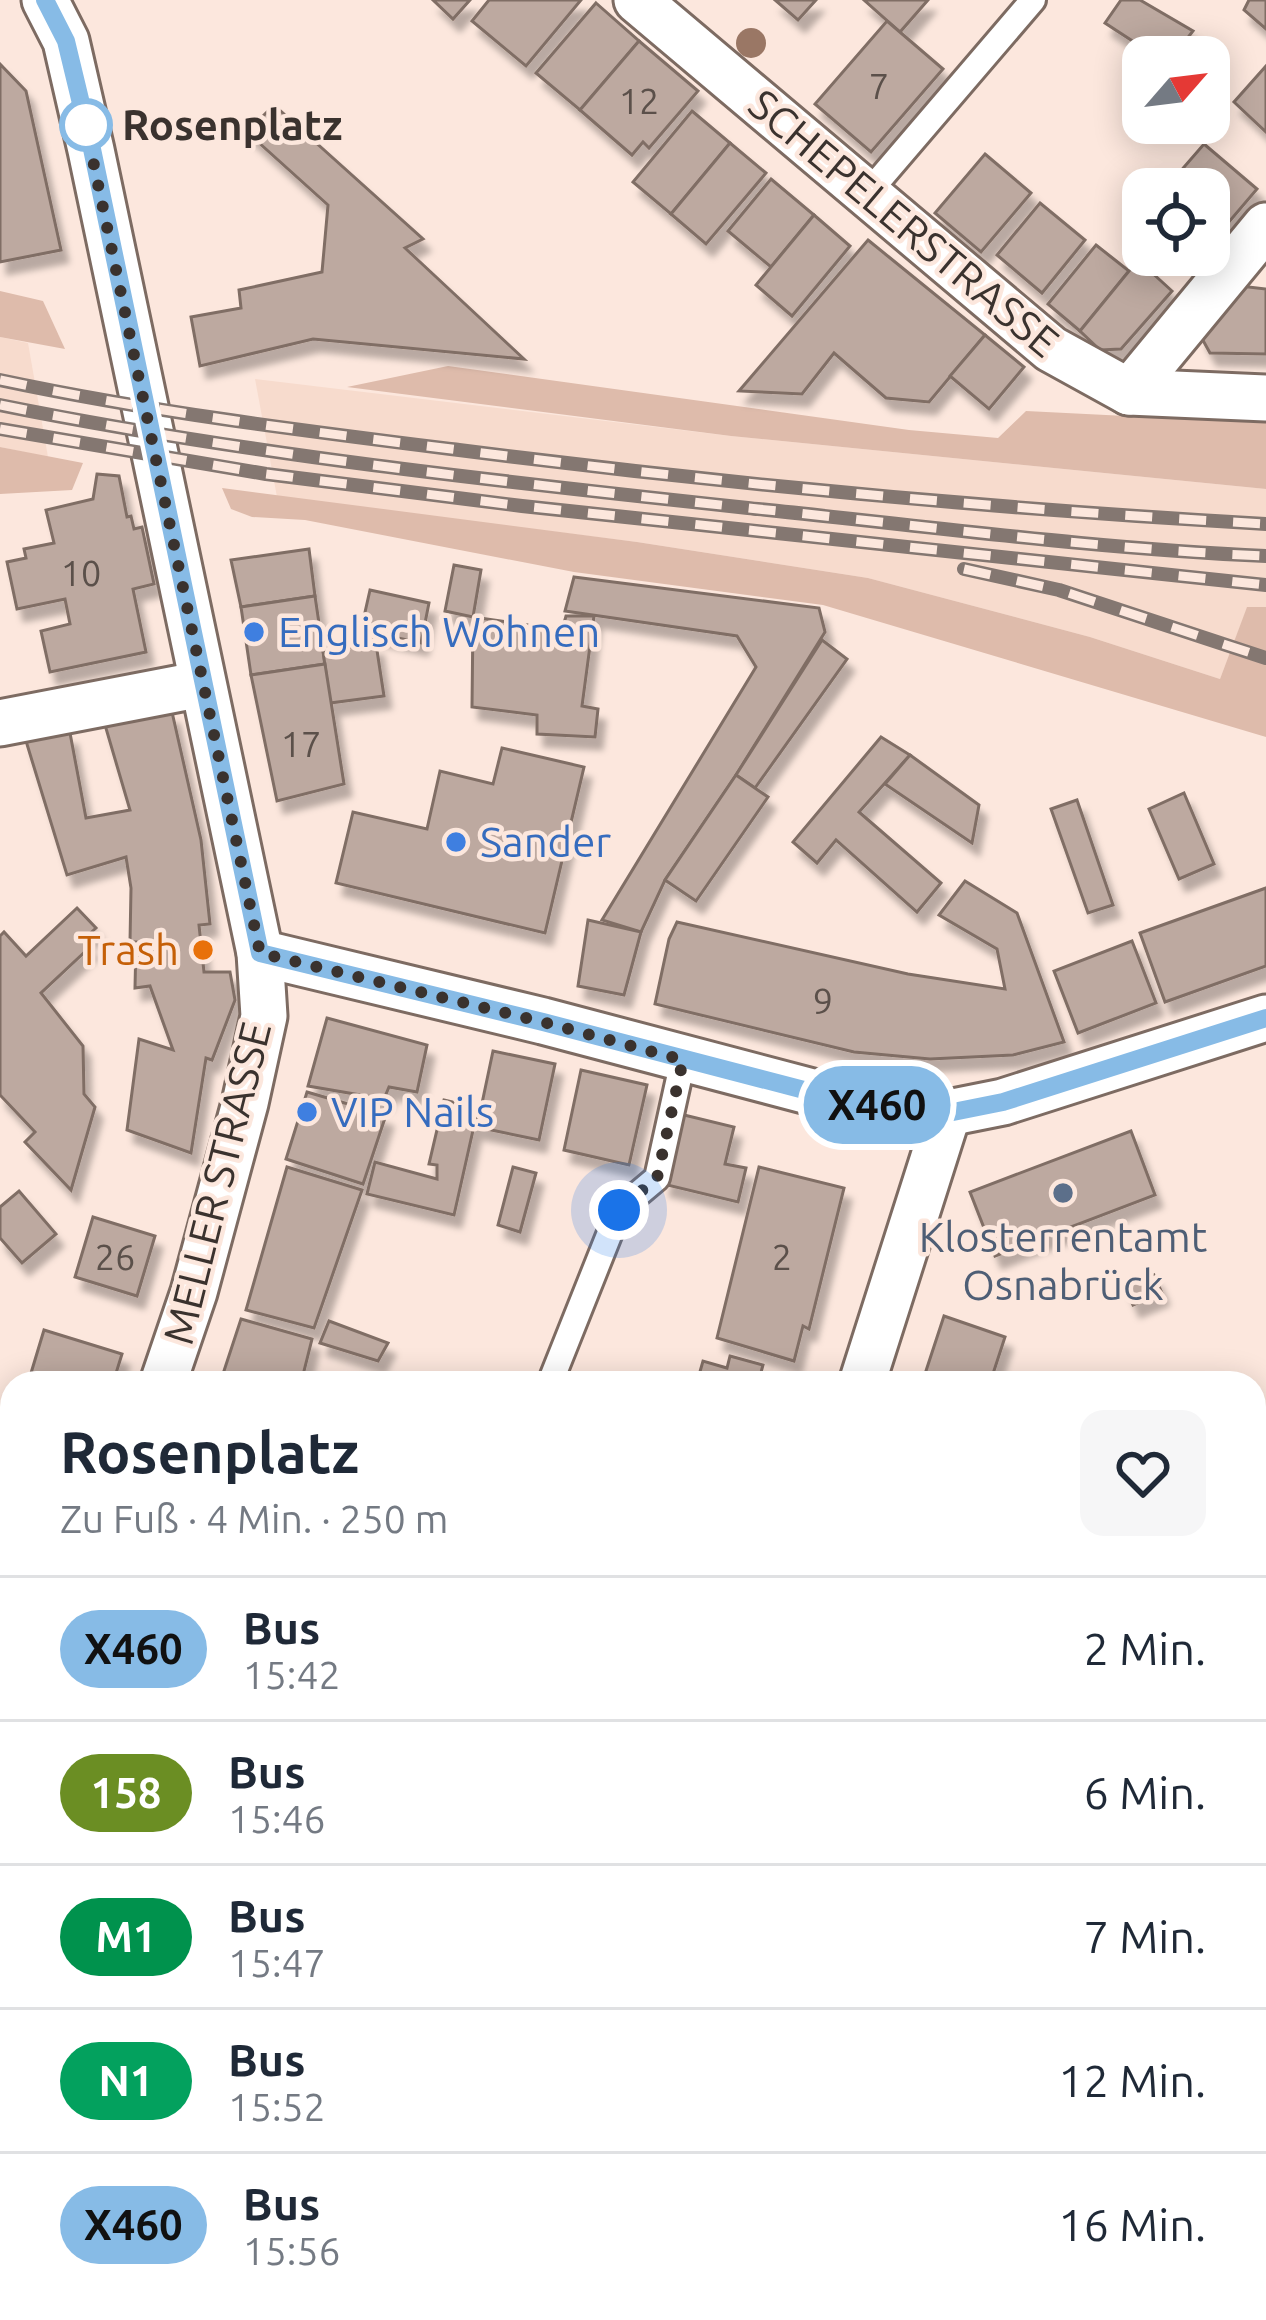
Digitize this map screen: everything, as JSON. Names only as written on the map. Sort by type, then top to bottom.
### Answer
[{"type":"street","name":"MELLER STRASSE","points":[[45,0],[66,41],[92,149],[260,953],[264,1016],[194,1292],[168,1371]]},
{"type":"street","name":"SCHEPELERSTRASSE","points":[[643,2],[1051,350],[1129,392],[1266,398]]},
{"type":"street","points":[[1129,392],[1266,226]]},
{"type":"street","points":[[0,723],[202,684]]},
{"type":"street","points":[[260,953],[850,1102],[948,1113],[1003,1102],[1266,1018]]},
{"type":"street","points":[[866,1371],[948,1113]]},
{"type":"lane","points":[[867,194],[1033,0]]},
{"type":"lane","points":[[555,1371],[619,1210],[657,1178],[683,1060]]},
{"type":"shaded area","points":[[0,291],[43,301],[65,349],[0,337]]},
{"type":"shaded area","points":[[0,337],[28,343],[48,457],[0,447]]},
{"type":"shaded area","points":[[448,366],[909,430],[998,438],[1026,411],[1266,423],[1266,489],[731,436],[347,387]]},
{"type":"shaded area","points":[[255,379],[731,436],[1266,489],[1266,607],[1247,608],[1220,679],[1090,637],[868,578],[637,542],[277,497]]},
{"type":"shaded area","points":[[0,447],[83,463],[72,490],[0,494]]},
{"type":"shaded area","points":[[222,488],[637,542],[868,578],[1090,637],[1220,679],[1247,607],[1266,607],[1266,737],[823,605],[574,572],[305,520],[252,517],[231,509]]},
{"type":"building","points":[[433,0],[470,0],[453,19]]},
{"type":"building","points":[[489,0],[581,0],[526,66],[472,21]]},
{"type":"building","points":[[775,0],[816,0],[798,20]]},
{"type":"building","points":[[864,0],[928,0],[900,32]]},
{"type":"building","points":[[1121,0],[1140,0],[1193,31],[1189,36],[1125,36],[1105,23]]},
{"type":"building","points":[[1249,0],[1266,0],[1266,29],[1244,10]]},
{"type":"building","points":[[596,3],[639,41],[580,110],[536,73]]},
{"type":"building","points":[[887,21],[943,69],[871,152],[815,104]]},
{"type":"building","points":[[639,41],[698,91],[649,148],[643,142],[632,155],[580,110]]},
{"type":"building","points":[[0,64],[26,91],[61,250],[0,262]]},
{"type":"building","points":[[1266,66],[1266,132],[1234,102]]},
{"type":"building","points":[[274,105],[423,239],[405,248],[524,359],[313,339],[200,366],[191,317],[241,308],[239,290],[322,272],[328,205],[247,132]]},
{"type":"building","points":[[692,111],[730,143],[671,214],[633,182]]},
{"type":"building","points":[[730,143],[766,173],[706,244],[671,214]]},
{"type":"building","points":[[1204,144],[1257,189],[1230,221],[1230,168],[1183,168]]},
{"type":"building","points":[[985,154],[1031,193],[981,252],[935,213]]},
{"type":"building","points":[[771,179],[814,215],[771,267],[728,231]]},
{"type":"building","points":[[1040,203],[1085,240],[1042,293],[997,255]]},
{"type":"building","points":[[814,215],[850,246],[792,316],[756,285]]},
{"type":"building","points":[[868,240],[985,335],[929,402],[886,398],[834,353],[802,394],[739,391]]},
{"type":"building","points":[[1096,245],[1122,265],[1125,276],[1080,331],[1048,304]]},
{"type":"building","points":[[1125,276],[1156,276],[1172,291],[1121,349],[1100,350],[1080,331]]},
{"type":"building","points":[[1240,286],[1266,289],[1266,354],[1210,353],[1200,335]]},
{"type":"building","points":[[985,335],[1024,367],[989,409],[950,376]]},
{"type":"building","points":[[97,474],[119,476],[127,517],[131,516],[134,529],[142,527],[154,584],[133,589],[146,652],[50,672],[41,631],[70,624],[65,599],[17,609],[7,562],[26,558],[24,549],[54,543],[46,510],[93,499]]},
{"type":"building","points":[[309,549],[315,596],[241,607],[231,560]]},
{"type":"building","points":[[454,565],[481,570],[473,617],[445,611]]},
{"type":"building","points":[[574,577],[819,608],[825,632],[665,880],[641,932],[602,920],[756,667],[737,636],[565,611]]},
{"type":"building","points":[[370,590],[429,603],[421,643],[361,630]]},
{"type":"building","points":[[315,596],[325,664],[251,675],[241,607]]},
{"type":"building","points":[[566,616],[594,616],[582,706],[598,709],[595,737],[537,734],[537,715],[472,707],[473,617],[562,630]]},
{"type":"building","points":[[822,640],[847,659],[755,788],[736,775]]},
{"type":"building","points":[[376,644],[384,696],[330,703],[323,651]]},
{"type":"building","points":[[325,664],[344,784],[277,801],[251,675]]},
{"type":"building","points":[[172,712],[201,840],[210,924],[199,925],[204,972],[230,972],[235,1000],[212,1060],[206,1058],[191,1153],[127,1130],[139,1039],[173,1050],[150,986],[135,988],[136,942],[130,942],[126,857],[67,875],[26,741],[70,733],[86,818],[130,810],[105,725]]},
{"type":"building","points":[[881,737],[910,755],[859,812],[941,883],[917,912],[836,840],[817,863],[793,842]]},
{"type":"building","name":"Sander","points":[[502,748],[584,767],[545,933],[336,883],[353,812],[427,829],[440,771],[493,784]]},
{"type":"building","points":[[910,755],[979,805],[972,843],[885,784]]},
{"type":"building","points":[[736,775],[768,797],[696,901],[665,880]]},
{"type":"building","points":[[1184,793],[1214,864],[1179,879],[1149,809]]},
{"type":"building","points":[[1077,800],[1113,905],[1088,913],[1051,809]]},
{"type":"building","points":[[965,881],[1017,913],[1064,1042],[1013,1055],[930,1059],[854,1052],[655,1004],[677,922],[908,974],[1005,989],[997,949],[939,915]]},
{"type":"building","points":[[1266,888],[1266,966],[1165,1002],[1140,933]]},
{"type":"building","points":[[77,908],[96,928],[83,940],[90,947],[41,993],[83,1046],[84,1094],[95,1107],[71,1190],[25,1142],[35,1132],[0,1095],[0,936],[4,932],[26,956]]},
{"type":"building","points":[[588,920],[641,932],[624,995],[578,986]]},
{"type":"building","points":[[1132,941],[1156,1003],[1078,1033],[1054,971]]},
{"type":"building","points":[[327,1018],[427,1045],[417,1092],[389,1087],[384,1099],[308,1086]]},
{"type":"building","points":[[493,1051],[555,1064],[539,1140],[477,1127]]},
{"type":"building","points":[[581,1070],[647,1085],[629,1165],[564,1150]]},
{"type":"building","points":[[307,1092],[386,1115],[363,1184],[286,1159]]},
{"type":"building","points":[[444,1100],[478,1108],[454,1215],[367,1194],[375,1162],[437,1179],[437,1165],[429,1164]]},
{"type":"building","points":[[680,1114],[734,1127],[725,1164],[746,1168],[738,1202],[663,1184]]},
{"type":"building","name":"Klosterrentamt Osnabrück","points":[[1131,1131],[1155,1195],[995,1256],[970,1192]]},
{"type":"building","points":[[287,1167],[362,1190],[314,1328],[246,1310]]},
{"type":"building","points":[[513,1167],[536,1173],[520,1232],[498,1225]]},
{"type":"building","points":[[759,1167],[844,1188],[809,1329],[803,1326],[794,1361],[717,1338]]},
{"type":"building","points":[[19,1191],[56,1234],[22,1263],[0,1238],[0,1207]]},
{"type":"building","points":[[93,1217],[155,1236],[137,1296],[75,1277]]},
{"type":"building","points":[[1154,1275],[1162,1293],[1133,1305],[1125,1286]]},
{"type":"building","points":[[944,1316],[1005,1337],[994,1371],[926,1371]]},
{"type":"building","points":[[241,1319],[312,1339],[304,1371],[224,1371]]},
{"type":"building","points":[[329,1321],[388,1343],[378,1361],[320,1343]]},
{"type":"building","points":[[44,1330],[122,1354],[117,1371],[32,1371]]},
{"type":"building","points":[[730,1356],[763,1365],[761,1371],[700,1371],[703,1361],[727,1368]]},
{"type":"railway","points":[[0,380],[229,420],[660,474],[963,503],[1266,524]]},
{"type":"railway","points":[[0,405],[188,439],[473,477],[1012,536],[1266,556]]},
{"type":"railway","points":[[0,429],[266,474],[522,506],[1266,585]]},
{"type":"railway","points":[[964,569],[1059,590],[1266,658]]},
{"type":"bus line","name":"X460","points":[[45,0],[66,41],[92,149],[260,953],[850,1102],[948,1113],[1003,1102],[1266,1018]]},
{"type":"place","name":"Rosenplatz","points":[[86,125]]},
{"type":"place","name":"Englisch Wohnen","points":[[254,632]]},
{"type":"place","name":"Sander","points":[[456,842]]},
{"type":"place","name":"Trash","points":[[203,950]]},
{"type":"place","name":"VIP Nails","points":[[307,1112]]},
{"type":"place","name":"Klosterrentamt Osnabrück","points":[[1063,1193]]},
{"type":"route","points":[[86,125],[83,113],[260,953],[683,1060],[657,1178],[619,1210]]}]
